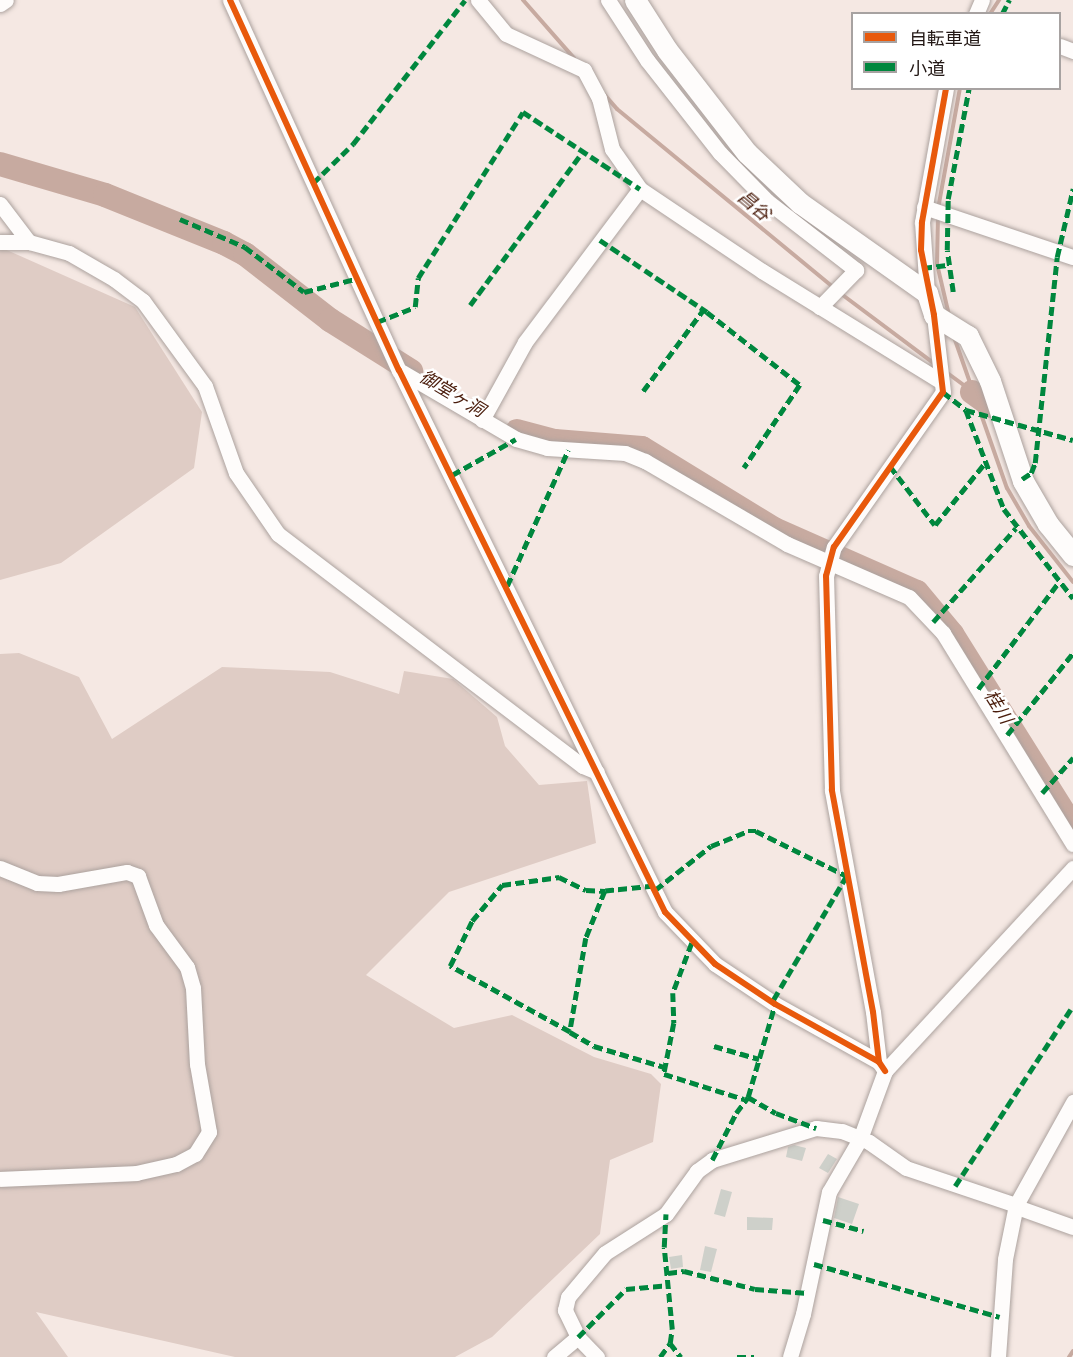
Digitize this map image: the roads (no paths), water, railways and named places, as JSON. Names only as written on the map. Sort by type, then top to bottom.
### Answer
[{"type":"street","points":[[0,4],[6,0]]},
{"type":"street","points":[[230,0],[402,372],[665,912],[680,932],[715,964],[772,1003],[882,1066]]},
{"type":"street","points":[[478,0],[506,34],[584,70],[599,98],[612,149],[640,189],[820,307],[942,382]]},
{"type":"street","points":[[608,0],[647,60],[720,153],[767,201],[856,270],[820,307]]},
{"type":"street","points":[[635,0],[693,86],[761,167],[837,232],[927,293]]},
{"type":"street","points":[[790,1357],[803,1314],[829,1192],[860,1139],[882,1066],[831,790],[828,561],[851,519],[943,392],[934,315],[927,293],[921,250],[924,207],[946,90]]},
{"type":"street","points":[[482,420],[525,342],[640,189]]},
{"type":"street","points":[[0,204],[29,242]]},
{"type":"street","points":[[924,207],[1073,257]]},
{"type":"street","points":[[0,242],[29,242],[50,246],[93,266],[143,301],[159,318],[205,386],[236,473],[278,534],[583,766],[597,772]]},
{"type":"street","points":[[934,315],[968,336],[983,363],[1023,481],[1048,524],[1073,555]]},
{"type":"street","points":[[402,372],[482,420],[532,444],[625,453],[645,461],[778,540],[891,586],[922,609],[943,633],[1073,844]]},
{"type":"street","points":[[0,868],[47,884],[127,872],[138,876],[156,925],[187,967],[193,988],[197,1064],[209,1132],[195,1154],[176,1164],[136,1173],[0,1179]]},
{"type":"street","points":[[882,1066],[1073,868]]},
{"type":"street","points":[[998,1357],[1005,1259],[1016,1206],[1073,1102]]},
{"type":"street","points":[[597,1357],[578,1337],[565,1310],[568,1297],[605,1253],[666,1214],[697,1172],[712,1160],[816,1128],[842,1131],[860,1139],[906,1168],[1073,1227]]},
{"type":"street","points":[[554,1357],[578,1337]]},
{"type":"waterway","name":"昌谷","points":[[523,0],[574,58]]},
{"type":"waterway","points":[[991,12],[999,0]]},
{"type":"waterway","points":[[938,209],[960,90]]},
{"type":"waterway","name":"昌谷","points":[[604,94],[617,109],[834,288]]},
{"type":"waterway","name":"御堂ヶ洞","points":[[0,164],[105,195],[224,243],[245,254],[330,320],[411,371]]},
{"type":"waterway","points":[[938,216],[937,264],[949,315]]},
{"type":"waterway","name":"昌谷","points":[[840,293],[935,364]]},
{"type":"waterway","points":[[954,337],[1007,488],[1029,526],[1073,582]]},
{"type":"waterway","name":"昌谷","points":[[946,372],[988,403]]},
{"type":"waterway","name":"昌谷","points":[[972,392],[991,406]]},
{"type":"waterway","name":"御堂ヶ洞","points":[[517,431],[555,441],[642,448],[774,529],[917,592],[952,634],[1073,827]]},
{"type":"waterway","points":[[1069,1357],[1073,1351]]},
{"type":"water label","name":"桂川","points":[[998,707]]}]
